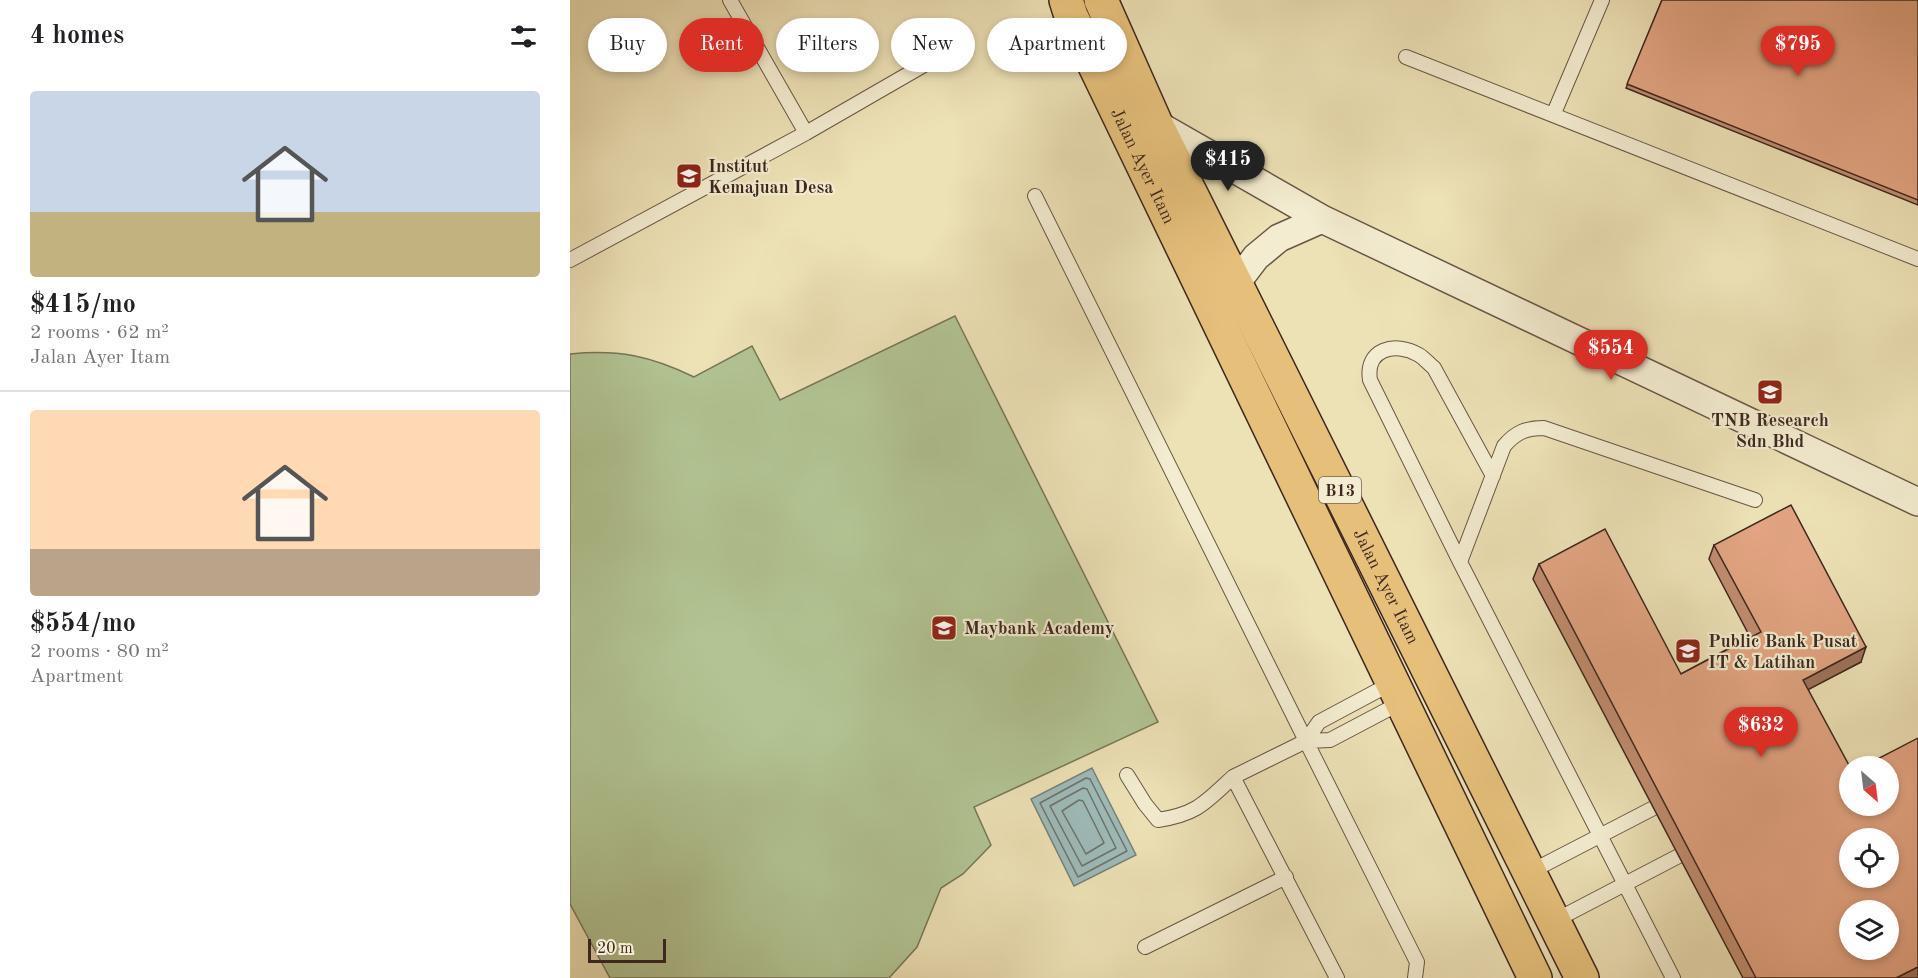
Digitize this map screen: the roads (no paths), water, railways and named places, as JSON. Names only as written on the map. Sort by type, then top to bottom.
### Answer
[{"type":"main road","name":"Jalan Ayer Itam","points":[[1066,0],[1071,16],[1535,978]]},
{"type":"main road","name":"Jalan Ayer Itam","points":[[1101,0],[1156,124],[1237,282],[1582,978]]},
{"type":"street","points":[[1156,124],[1322,219],[1918,502]]},
{"type":"street","points":[[1237,282],[1256,257],[1279,237],[1322,219]]},
{"type":"lane","points":[[730,0],[806,133]]},
{"type":"lane","points":[[1554,113],[1602,0]]},
{"type":"lane","points":[[1406,57],[1554,113],[1918,259]]},
{"type":"lane","points":[[570,260],[806,133],[912,72]]},
{"type":"lane","points":[[1035,196],[1417,962],[1415,978]]},
{"type":"lane","points":[[1493,476],[1434,368],[1419,355],[1402,349],[1387,350],[1373,356],[1368,367],[1370,380],[1624,885],[1674,978]]},
{"type":"lane","points":[[1460,562],[1504,446],[1515,434],[1530,428],[1544,428],[1755,500]]},
{"type":"lane","points":[[1127,775],[1144,804],[1158,820],[1182,816],[1205,804],[1233,777],[1306,741],[1330,740],[1397,692]]},
{"type":"lane","points":[[1306,741],[1319,722],[1397,692]]},
{"type":"lane","points":[[1233,777],[1337,978]]},
{"type":"lane","points":[[1530,872],[1685,792]]},
{"type":"lane","points":[[1554,921],[1710,840]]},
{"type":"lane","points":[[1145,947],[1286,877]]},
{"type":"water","points":[[1092,768],[1136,855],[1074,886],[1031,799]]},
{"type":"place","name":"Institut Kemajuan Desa","points":[[689,176]]},
{"type":"place","name":"TNB Research Sdn Bhd","points":[[1770,392]]},
{"type":"place","name":"Maybank Academy","points":[[944,628]]},
{"type":"place","name":"Public Bank Pusat IT & Latihan","points":[[1688,651]]}]
